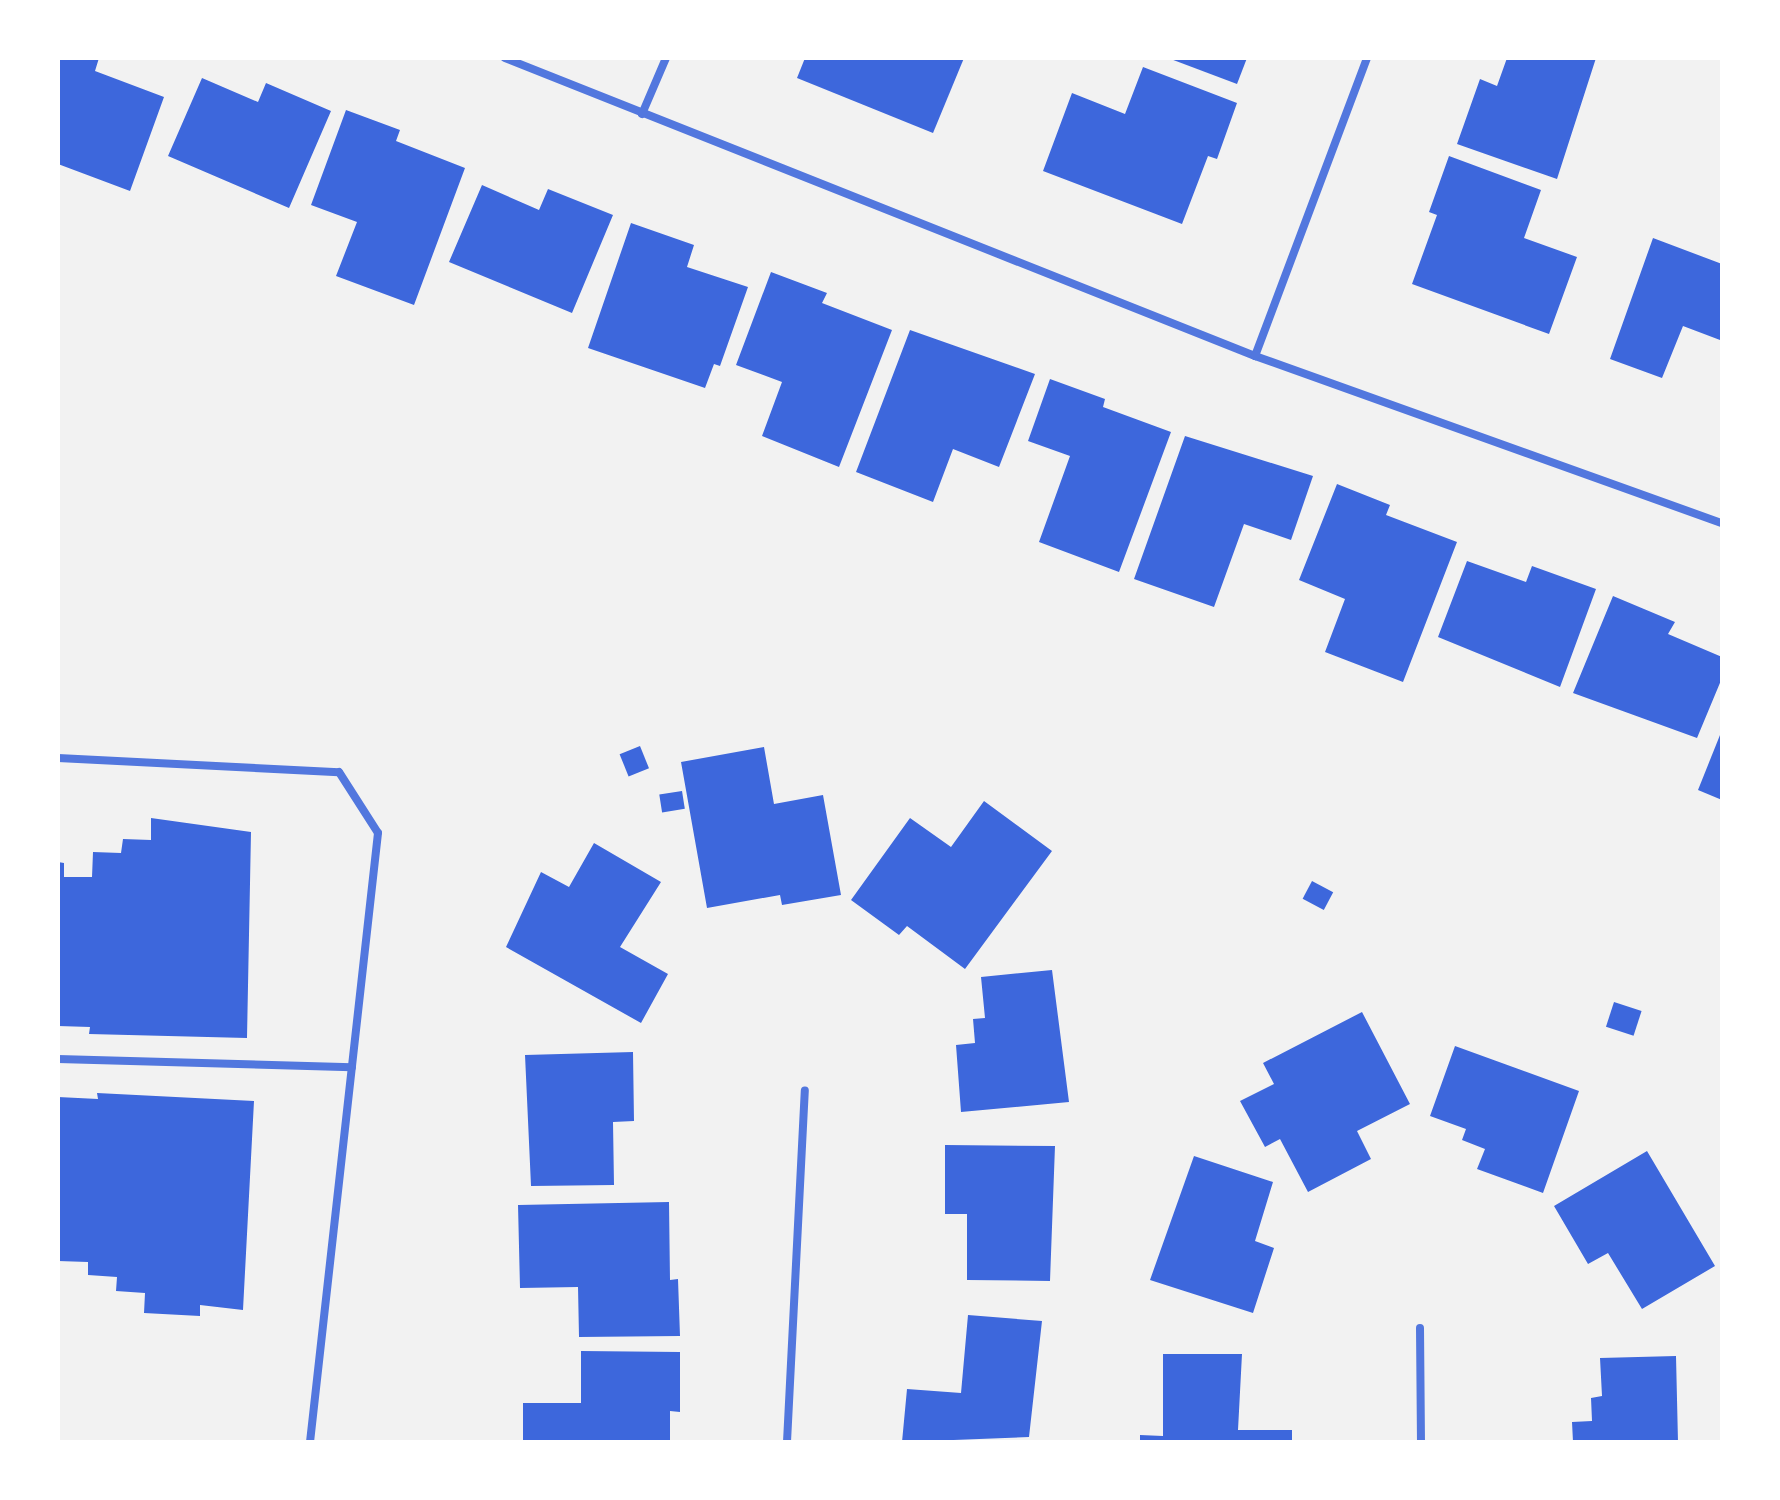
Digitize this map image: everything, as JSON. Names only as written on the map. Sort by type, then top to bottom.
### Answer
[{"type":"street","points":[[505,58],[1255,356],[1722,523]]},
{"type":"street","points":[[642,114],[666,58]]},
{"type":"street","points":[[1255,356],[1367,58]]},
{"type":"street","points":[[58,758],[339,772],[378,833],[310,1442]]},
{"type":"street","points":[[58,1059],[352,1067]]},
{"type":"street","points":[[787,1442],[805,1090]]},
{"type":"street","points":[[1420,1328],[1421,1442]]},
{"type":"building","points":[[58,58],[99,58],[95,71],[164,97],[130,191],[58,164]]},
{"type":"building","points":[[805,58],[964,58],[933,133],[797,78]]},
{"type":"building","points":[[1168,58],[1247,58],[1237,84]]},
{"type":"building","points":[[1507,58],[1596,58],[1557,179],[1457,144],[1480,79],[1497,86]]},
{"type":"building","points":[[1143,67],[1237,103],[1217,159],[1208,156],[1182,224],[1043,171],[1072,93],[1125,114]]},
{"type":"building","points":[[202,78],[258,102],[266,83],[331,111],[289,208],[168,156]]},
{"type":"building","points":[[346,110],[400,130],[396,141],[465,168],[414,305],[336,276],[357,222],[311,205]]},
{"type":"building","points":[[1449,156],[1541,190],[1524,238],[1577,257],[1549,334],[1412,284],[1437,215],[1429,212]]},
{"type":"building","points":[[482,185],[539,210],[548,189],[613,215],[572,313],[449,262]]},
{"type":"building","points":[[631,223],[694,245],[687,267],[748,287],[720,366],[714,364],[705,388],[588,348]]},
{"type":"building","points":[[1653,238],[1722,264],[1722,347],[1720,340],[1683,326],[1662,378],[1610,359]]},
{"type":"building","points":[[771,272],[827,293],[822,303],[892,330],[839,467],[762,436],[782,382],[736,365]]},
{"type":"building","points":[[910,330],[1035,374],[999,467],[953,449],[933,502],[856,472]]},
{"type":"building","points":[[1050,379],[1105,399],[1103,407],[1171,432],[1119,572],[1039,542],[1070,456],[1028,441]]},
{"type":"building","points":[[1185,436],[1313,476],[1291,540],[1244,524],[1214,607],[1134,579]]},
{"type":"building","points":[[1337,484],[1390,505],[1386,515],[1457,542],[1403,682],[1325,652],[1345,599],[1299,580]]},
{"type":"building","points":[[1467,561],[1526,582],[1532,566],[1596,589],[1560,687],[1438,637]]},
{"type":"building","points":[[1613,596],[1675,622],[1668,634],[1722,657],[1722,678],[1697,738],[1573,693]]},
{"type":"building","points":[[1722,730],[1722,800],[1698,790]]},
{"type":"building","points":[[640,746],[649,768],[629,776],[620,754]]},
{"type":"building","points":[[764,747],[774,804],[823,795],[841,895],[782,905],[780,895],[707,908],[681,762]]},
{"type":"building","points":[[682,791],[685,809],[662,812],[659,795]]},
{"type":"building","points":[[984,801],[1052,851],[965,969],[907,926],[899,935],[851,900],[910,818],[951,847]]},
{"type":"building","points":[[151,818],[251,832],[247,1038],[89,1034],[90,1027],[58,1026],[58,862],[64,863],[64,877],[92,877],[93,852],[121,853],[123,839],[151,840]]},
{"type":"building","points":[[594,843],[661,882],[620,947],[668,974],[641,1023],[506,947],[541,872],[569,887]]},
{"type":"building","points":[[1312,881],[1333,892],[1324,910],[1303,899]]},
{"type":"building","points":[[1052,970],[1069,1102],[961,1112],[956,1045],[975,1043],[973,1019],[985,1018],[981,977]]},
{"type":"building","points":[[1614,1002],[1642,1011],[1634,1036],[1606,1027]]},
{"type":"building","points":[[1362,1012],[1410,1104],[1357,1131],[1371,1159],[1308,1192],[1280,1139],[1265,1147],[1240,1101],[1274,1084],[1263,1063]]},
{"type":"building","points":[[1455,1046],[1579,1091],[1543,1193],[1477,1169],[1485,1149],[1462,1140],[1466,1129],[1430,1116]]},
{"type":"building","points":[[633,1052],[634,1121],[613,1122],[614,1185],[531,1186],[525,1055]]},
{"type":"building","points":[[97,1093],[254,1101],[243,1310],[200,1305],[200,1316],[144,1313],[145,1293],[116,1291],[117,1277],[88,1275],[88,1262],[58,1261],[58,1097],[98,1099]]},
{"type":"building","points":[[945,1145],[1055,1146],[1050,1281],[967,1280],[967,1214],[945,1214]]},
{"type":"building","points":[[1647,1151],[1715,1266],[1642,1309],[1608,1253],[1588,1264],[1554,1206]]},
{"type":"building","points":[[1194,1156],[1273,1182],[1255,1241],[1274,1248],[1253,1313],[1150,1280]]},
{"type":"building","points":[[669,1202],[670,1280],[678,1279],[680,1336],[579,1337],[578,1287],[520,1288],[518,1205]]},
{"type":"building","points":[[968,1315],[1042,1321],[1029,1437],[902,1442],[907,1389],[961,1393]]},
{"type":"building","points":[[581,1351],[680,1352],[680,1412],[670,1411],[670,1442],[523,1442],[523,1403],[581,1403]]},
{"type":"building","points":[[1163,1354],[1242,1354],[1238,1430],[1292,1430],[1292,1442],[1140,1442],[1140,1435],[1163,1436]]},
{"type":"building","points":[[1676,1356],[1678,1442],[1573,1442],[1572,1422],[1592,1421],[1591,1398],[1602,1396],[1600,1358]]}]
